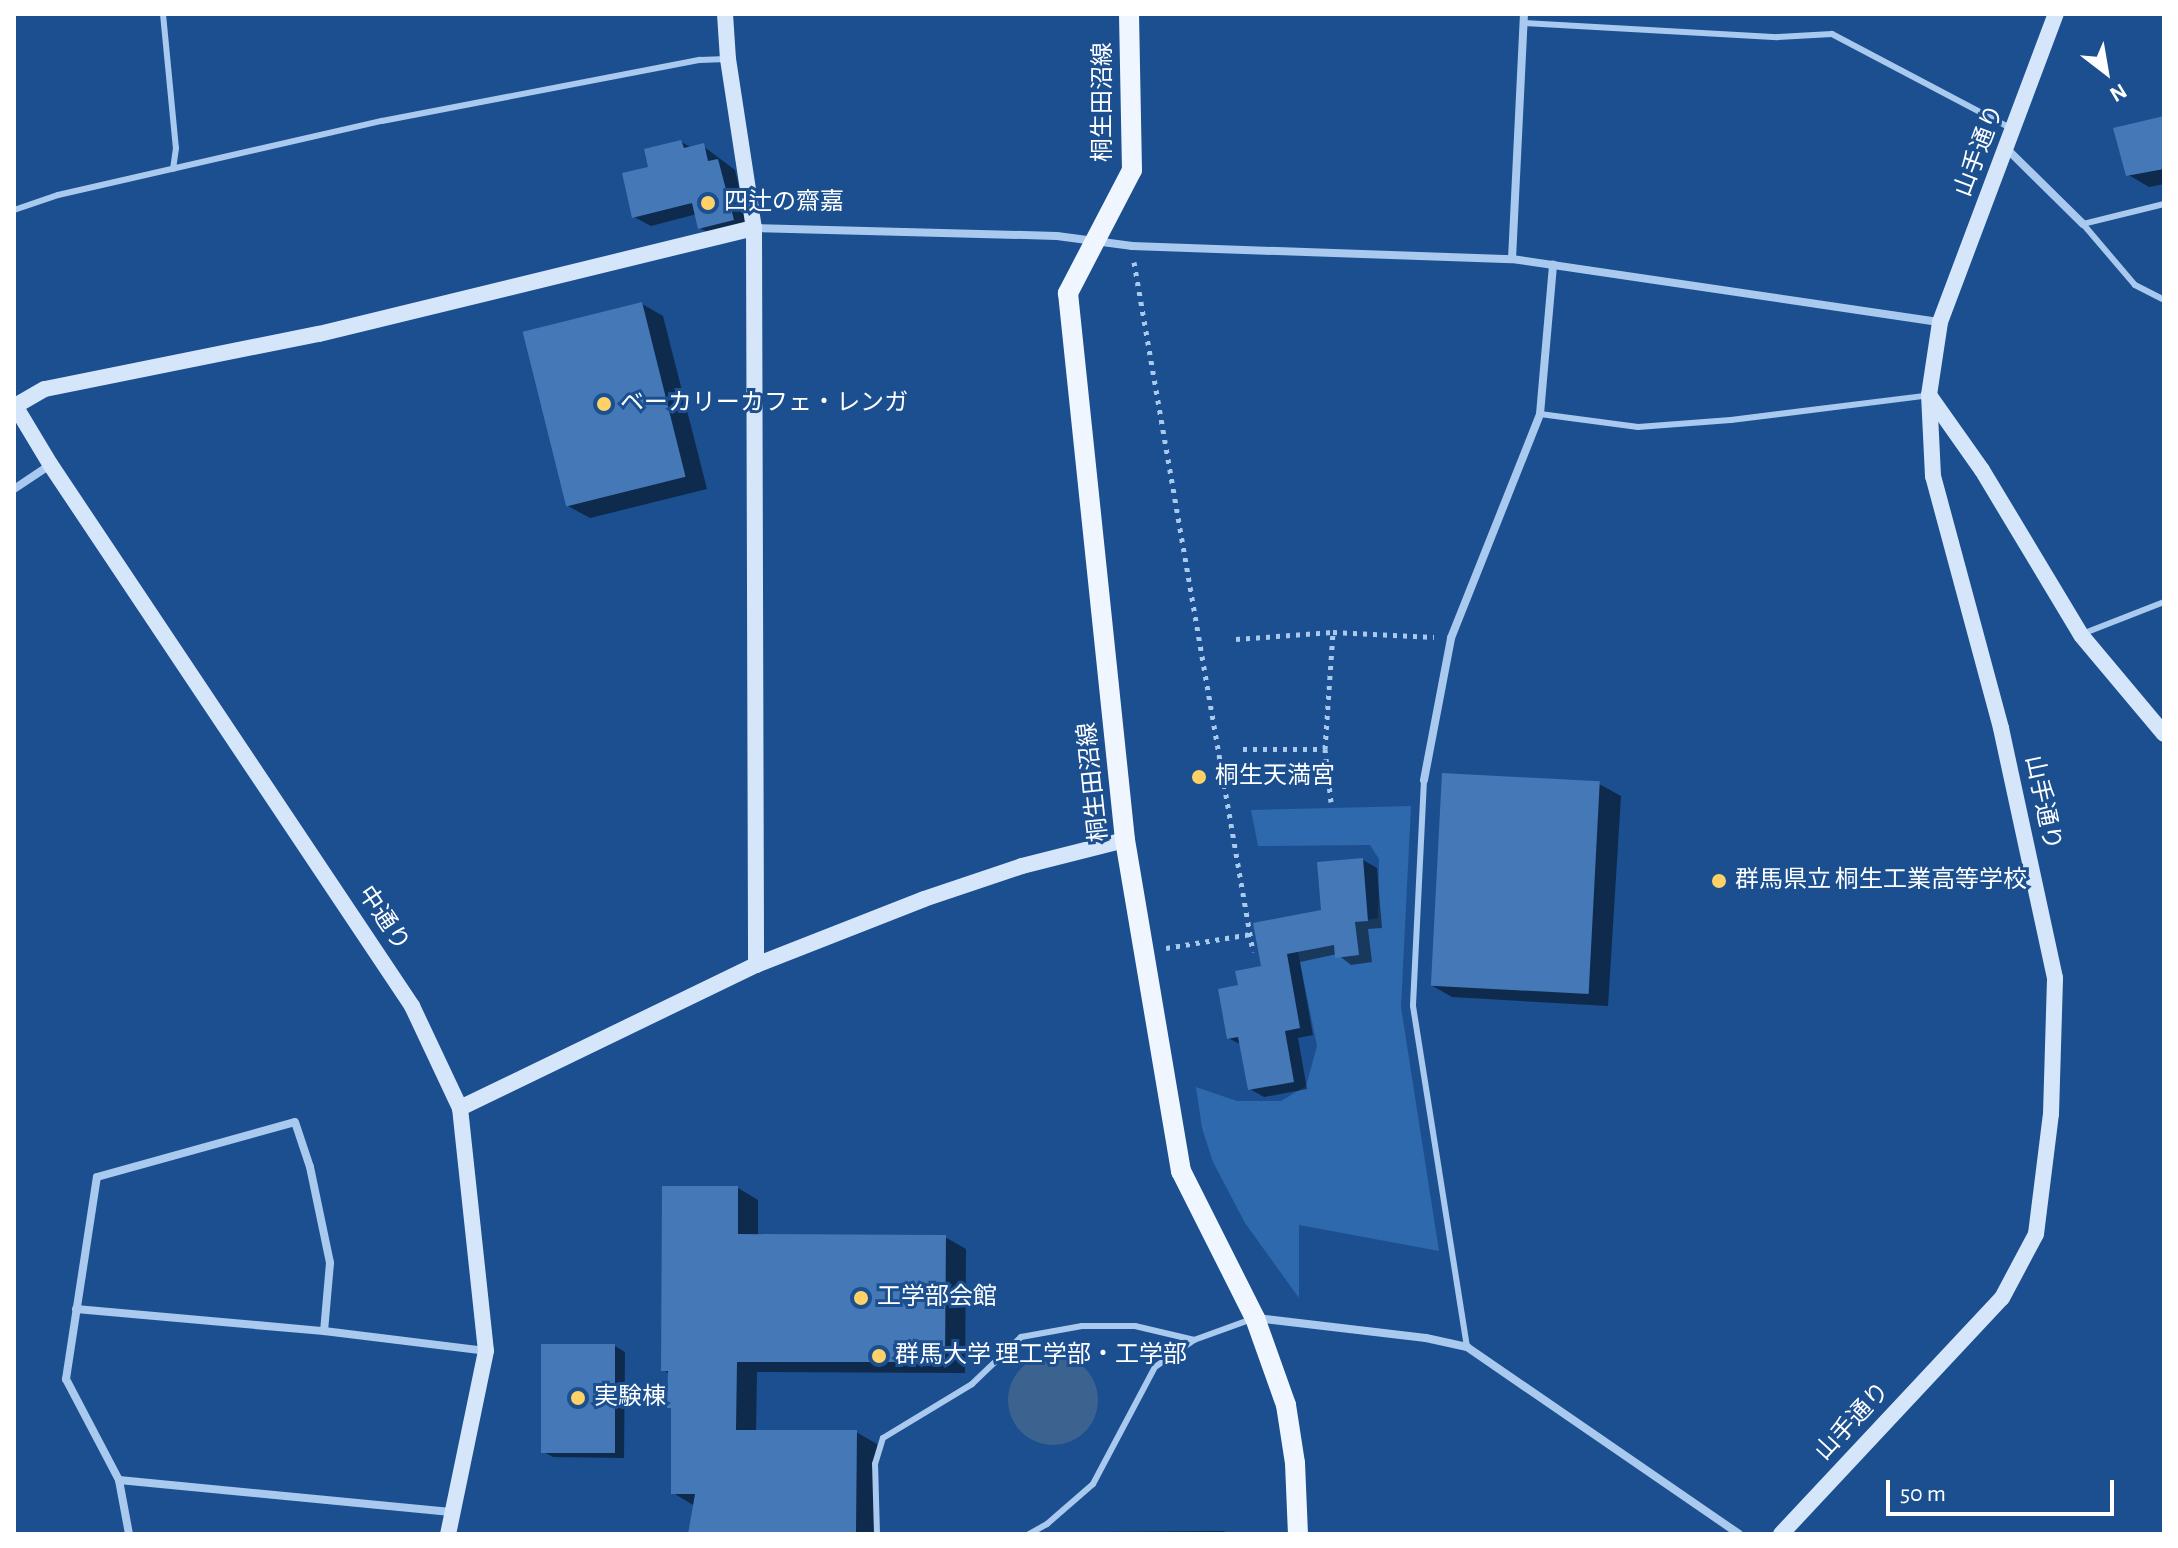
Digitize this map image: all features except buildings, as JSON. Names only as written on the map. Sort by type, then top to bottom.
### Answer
[{"type":"main road","name":"桐生田沼線","points":[[1129,14],[1132,170],[1068,293],[1125,840],[1181,1171],[1255,1318],[1286,1405],[1295,1463],[1298,1534]]},
{"type":"street","points":[[725,14],[728,59],[754,228],[756,965]]},
{"type":"street","name":"山手通り","points":[[1781,1534],[2002,1298],[2036,1234],[2051,1114],[2055,978],[2001,728],[1933,476],[1929,395],[1940,322],[2056,14]]},
{"type":"street","points":[[1512,259],[1524,19]]},
{"type":"street","points":[[2007,149],[2083,224]]},
{"type":"street","points":[[15,405],[45,389],[319,334],[754,228],[1057,236],[1132,246],[1512,259],[1940,322]]},
{"type":"street","points":[[1424,780],[1451,638],[1540,414],[1553,265]]},
{"type":"street","points":[[1929,395],[1982,470],[2081,635],[2164,734]]},
{"type":"street","name":"中通り","points":[[15,405],[50,464],[412,1006],[460,1108],[486,1351],[448,1534]]},
{"type":"street","points":[[14,489],[50,464]]},
{"type":"street","points":[[460,1108],[756,965],[924,899],[1022,866],[1125,840]]},
{"type":"street","points":[[129,1534],[119,1480],[66,1379],[97,1177],[295,1122],[310,1167],[330,1263],[324,1331]]},
{"type":"street","points":[[76,1309],[324,1331],[486,1351]]},
{"type":"street","points":[[1255,1318],[1426,1338],[1467,1347],[1739,1534]]},
{"type":"street","points":[[119,1480],[453,1512]]},
{"type":"lane","points":[[163,14],[176,148],[173,170]]},
{"type":"lane","points":[[1524,19],[1778,37],[1832,34],[2014,130]]},
{"type":"lane","points":[[14,210],[58,195],[382,121],[700,60],[728,59]]},
{"type":"lane","points":[[2164,204],[2083,224],[2135,285],[2164,300]]},
{"type":"lane","points":[[1540,414],[1638,427],[1731,420],[1929,395]]},
{"type":"lane","points":[[2081,635],[2164,602]]},
{"type":"lane","points":[[1424,780],[1413,1006],[1467,1347]]},
{"type":"lane","points":[[1029,1534],[1047,1524],[1093,1484],[1155,1367],[1194,1340],[1255,1318]]},
{"type":"lane","points":[[877,1534],[875,1464],[883,1438],[972,1384],[1021,1337],[1082,1326],[1135,1326],[1194,1340]]},
{"type":"path","points":[[1132,246],[1253,952]]},
{"type":"path","points":[[1236,639],[1333,632],[1451,638]]},
{"type":"path","points":[[1331,802],[1325,749],[1333,632]]},
{"type":"path","points":[[1243,749],[1325,749]]},
{"type":"path","points":[[1145,950],[1251,934]]},
{"type":"shaded area","points":[[1411,806],[1401,1007],[1439,1251],[1299,1225],[1299,1298],[1245,1223],[1213,1162],[1202,1128],[1196,1087],[1237,1101],[1281,1101],[1306,1086],[1317,1046],[1294,933],[1378,918],[1379,859],[1370,845],[1258,846],[1251,810]]},
{"type":"shaded area","points":[[1053,1355],[1070,1359],[1085,1368],[1094,1383],[1098,1400],[1094,1417],[1085,1432],[1070,1441],[1053,1445],[1036,1441],[1021,1432],[1012,1417],[1008,1400],[1012,1383],[1021,1368],[1036,1359]]},
{"type":"place","name":"四辻の齋嘉","points":[[708,203]]},
{"type":"place","name":"ベーカリーカフェ・レンガ","points":[[604,404]]},
{"type":"place","name":"桐生天満宮","points":[[1199,777]]},
{"type":"place","name":"群馬県立 桐生工業高等学校","points":[[1719,881]]},
{"type":"place","name":"工学部会館","points":[[861,1298]]},
{"type":"place","name":"群馬大学 理工学部・工学部","points":[[879,1356]]},
{"type":"place","name":"実験棟","points":[[578,1398]]}]
